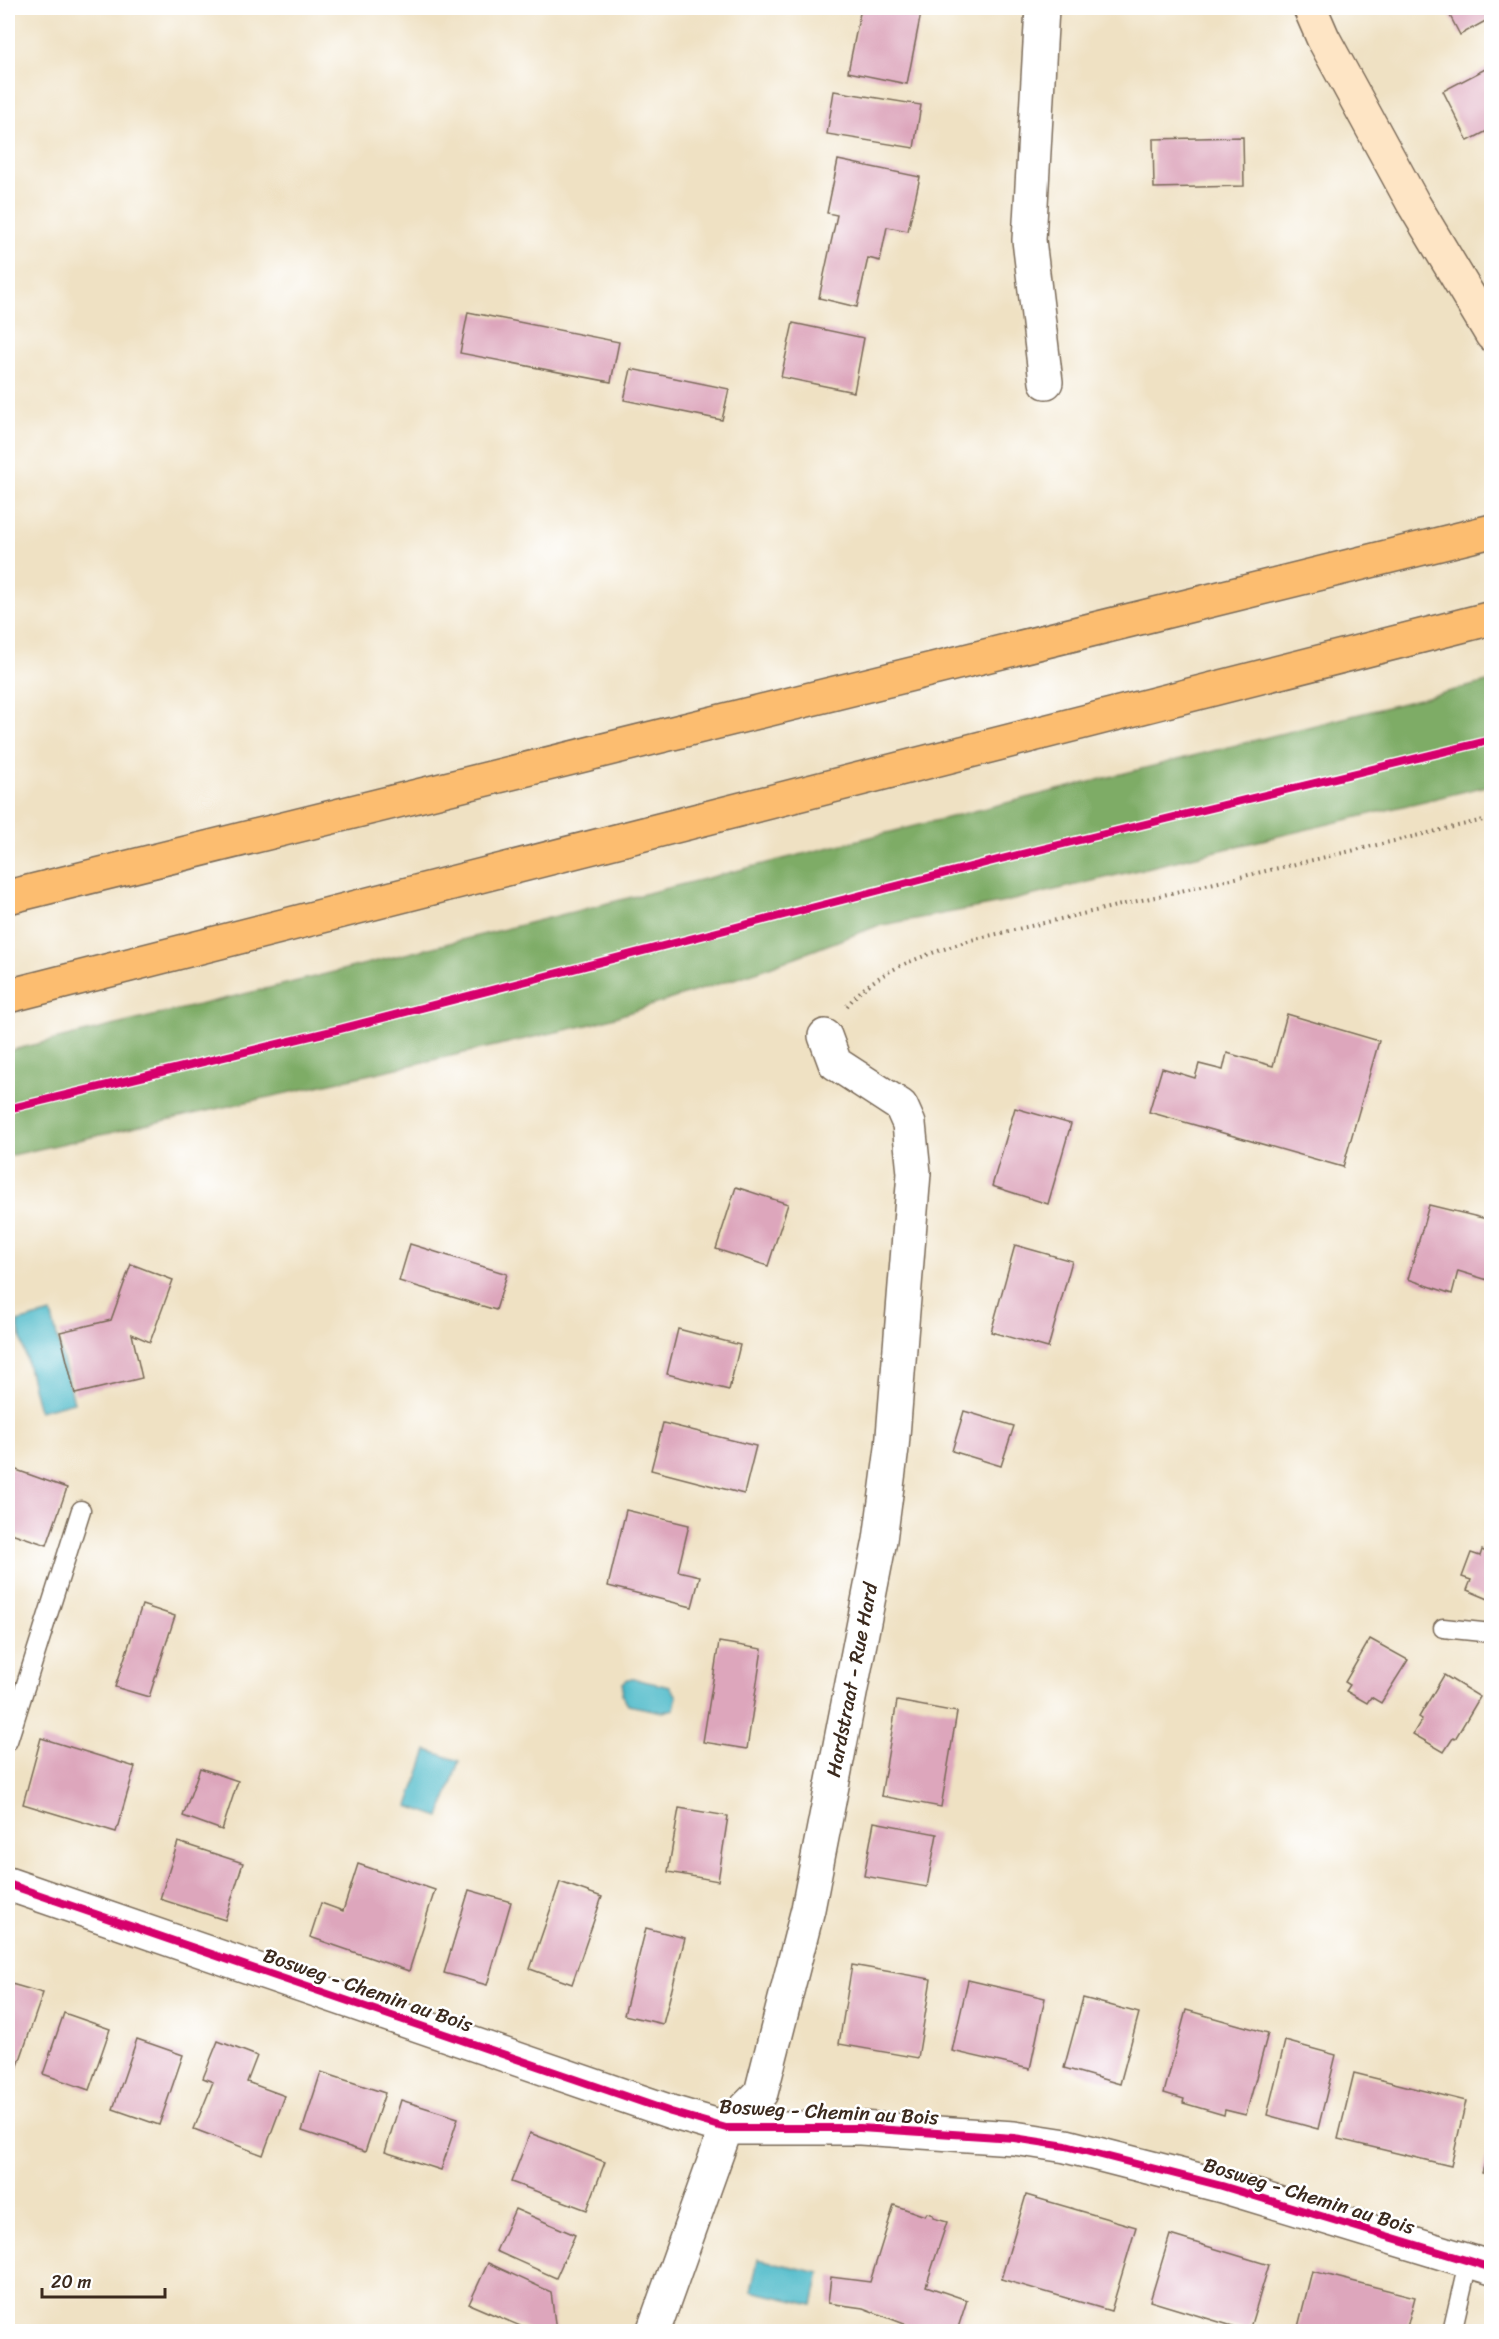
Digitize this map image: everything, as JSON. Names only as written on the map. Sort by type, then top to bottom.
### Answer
[{"type":"highway","points":[[8,897],[1491,531]]},
{"type":"highway","points":[[8,996],[1491,618]]},
{"type":"street","points":[[1042,8],[1029,240],[1046,382]]},
{"type":"street","points":[[1310,8],[1323,38],[1413,203],[1491,335]]},
{"type":"street","name":"Hardstraat - Rue Hard","points":[[653,2331],[726,2128],[761,2093],[808,1909],[880,1540],[892,1448],[914,1173],[910,1132],[901,1106],[835,1063],[825,1036]]},
{"type":"street","name":"Bosweg - Chemin au Bois","points":[[8,1884],[671,2112],[726,2128],[860,2128],[1014,2138],[1066,2146],[1222,2186],[1480,2265]]},
{"type":"lane","points":[[8,1741],[81,1510]]},
{"type":"lane","points":[[1443,1628],[1491,1633]]},
{"type":"lane","points":[[1452,2331],[1480,2265]]},
{"type":"path","points":[[825,1036],[857,993],[897,966],[971,940],[1491,818]]},
{"type":"green space","points":[[1491,681],[1491,785],[1001,903],[877,926],[759,971],[596,1023],[8,1156],[8,1051],[290,983]]},
{"type":"water","points":[[51,1313],[74,1402],[39,1411],[17,1322]]},
{"type":"water","points":[[628,1679],[670,1687],[677,1696],[674,1709],[663,1712],[628,1705],[622,1695],[623,1683]]},
{"type":"water","points":[[427,1750],[459,1761],[440,1817],[408,1806]]},
{"type":"water","points":[[758,2259],[820,2273],[813,2305],[751,2291]]},
{"type":"building","points":[[861,8],[922,8],[907,84],[848,72]]},
{"type":"building","points":[[1446,8],[1491,8],[1491,18],[1460,35]]},
{"type":"building","points":[[1491,66],[1491,129],[1468,141],[1443,91]]},
{"type":"building","points":[[834,91],[921,105],[914,148],[827,134]]},
{"type":"building","points":[[1243,137],[1244,186],[1154,188],[1153,139]]},
{"type":"building","points":[[838,160],[920,177],[908,231],[887,227],[880,261],[868,258],[857,307],[819,298],[837,215],[827,213]]},
{"type":"building","points":[[468,312],[619,342],[611,382],[460,353]]},
{"type":"building","points":[[793,323],[864,338],[854,392],[781,377]]},
{"type":"building","points":[[631,369],[729,389],[722,420],[624,400]]},
{"type":"building","points":[[1287,1014],[1379,1041],[1343,1167],[1149,1112],[1162,1068],[1195,1078],[1199,1064],[1223,1070],[1227,1053],[1273,1066]]},
{"type":"building","points":[[1015,1108],[1071,1124],[1048,1204],[992,1186]]},
{"type":"building","points":[[736,1187],[788,1204],[768,1266],[716,1249]]},
{"type":"building","points":[[1429,1205],[1491,1220],[1491,1281],[1458,1271],[1452,1294],[1408,1279]]},
{"type":"building","points":[[410,1244],[507,1274],[496,1310],[399,1281]]},
{"type":"building","points":[[1015,1245],[1072,1261],[1048,1348],[991,1332]]},
{"type":"building","points":[[131,1264],[173,1280],[150,1342],[132,1334],[142,1378],[75,1394],[60,1332],[111,1320]]},
{"type":"building","points":[[678,1329],[740,1345],[729,1390],[667,1374]]},
{"type":"building","points":[[964,1411],[1014,1426],[1001,1466],[952,1451]]},
{"type":"building","points":[[663,1423],[756,1446],[744,1494],[651,1470]]},
{"type":"building","points":[[8,1467],[67,1488],[47,1545],[8,1532]]},
{"type":"building","points":[[626,1510],[689,1525],[678,1571],[700,1576],[692,1607],[608,1586]]},
{"type":"building","points":[[1482,1550],[1491,1554],[1491,1600],[1467,1590],[1471,1580],[1462,1577],[1471,1553],[1480,1556]]},
{"type":"building","points":[[142,1605],[175,1616],[149,1697],[115,1687]]},
{"type":"building","points":[[1370,1639],[1408,1660],[1381,1703],[1371,1697],[1367,1703],[1346,1691],[1350,1685],[1345,1682]]},
{"type":"building","points":[[719,1642],[762,1649],[747,1749],[703,1742]]},
{"type":"building","points":[[1444,1675],[1480,1697],[1455,1739],[1453,1738],[1444,1752],[1413,1734],[1422,1719],[1419,1717]]},
{"type":"building","points":[[897,1701],[957,1712],[941,1807],[881,1796]]},
{"type":"building","points":[[41,1738],[135,1767],[116,1832],[23,1804]]},
{"type":"building","points":[[200,1768],[238,1781],[222,1830],[183,1816]]},
{"type":"building","points":[[679,1808],[728,1816],[718,1881],[668,1872]]},
{"type":"building","points":[[874,1822],[937,1834],[927,1887],[864,1876]]},
{"type":"building","points":[[178,1842],[243,1863],[225,1920],[160,1899]]},
{"type":"building","points":[[358,1864],[435,1890],[409,1971],[310,1937],[321,1903],[343,1911]]},
{"type":"building","points":[[560,1882],[602,1897],[572,1984],[530,1969]]},
{"type":"building","points":[[469,1890],[511,1902],[487,1985],[444,1973]]},
{"type":"building","points":[[646,1928],[685,1938],[663,2024],[624,2015]]},
{"type":"building","points":[[852,1965],[931,1979],[918,2058],[839,2044]]},
{"type":"building","points":[[968,1980],[1045,1998],[1030,2069],[952,2051]]},
{"type":"building","points":[[8,1983],[43,1993],[9,2092],[8,2091]]},
{"type":"building","points":[[1083,1998],[1139,2013],[1120,2084],[1064,2068]]},
{"type":"building","points":[[1186,2010],[1268,2033],[1246,2115],[1225,2110],[1224,2115],[1183,2103],[1184,2099],[1164,2093]]},
{"type":"building","points":[[64,2013],[110,2029],[89,2090],[43,2074]]},
{"type":"building","points":[[137,2039],[183,2055],[159,2125],[113,2109]]},
{"type":"building","points":[[218,2041],[257,2056],[247,2082],[285,2096],[263,2155],[194,2129],[213,2082],[203,2078]]},
{"type":"building","points":[[1285,2041],[1336,2055],[1318,2129],[1267,2115]]},
{"type":"building","points":[[321,2072],[385,2093],[365,2152],[302,2131]]},
{"type":"building","points":[[1354,2073],[1466,2101],[1451,2166],[1338,2139]]},
{"type":"building","points":[[401,2100],[458,2118],[441,2170],[385,2152]]},
{"type":"building","points":[[530,2133],[605,2162],[587,2210],[511,2182]]},
{"type":"building","points":[[1491,2142],[1491,2175],[1482,2173]]},
{"type":"building","points":[[1026,2195],[1136,2227],[1111,2311],[1001,2279]]},
{"type":"building","points":[[894,2205],[925,2216],[927,2213],[933,2215],[933,2218],[947,2222],[926,2286],[967,2300],[957,2331],[906,2331],[907,2325],[863,2308],[828,2303],[831,2277],[870,2282]]},
{"type":"building","points":[[515,2209],[575,2235],[556,2278],[496,2251]]},
{"type":"building","points":[[1170,2235],[1269,2265],[1249,2331],[1150,2301]]},
{"type":"building","points":[[488,2263],[551,2292],[556,2331],[532,2331],[469,2304]]},
{"type":"building","points":[[1312,2271],[1415,2297],[1406,2331],[1297,2331]]},
{"type":"cycle path","points":[[8,1109],[336,1030],[1001,859],[1492,740]]},
{"type":"cycle path","points":[[8,1884],[671,2112],[726,2128],[860,2128],[1014,2138],[1066,2146],[1222,2186],[1492,2268]]}]
